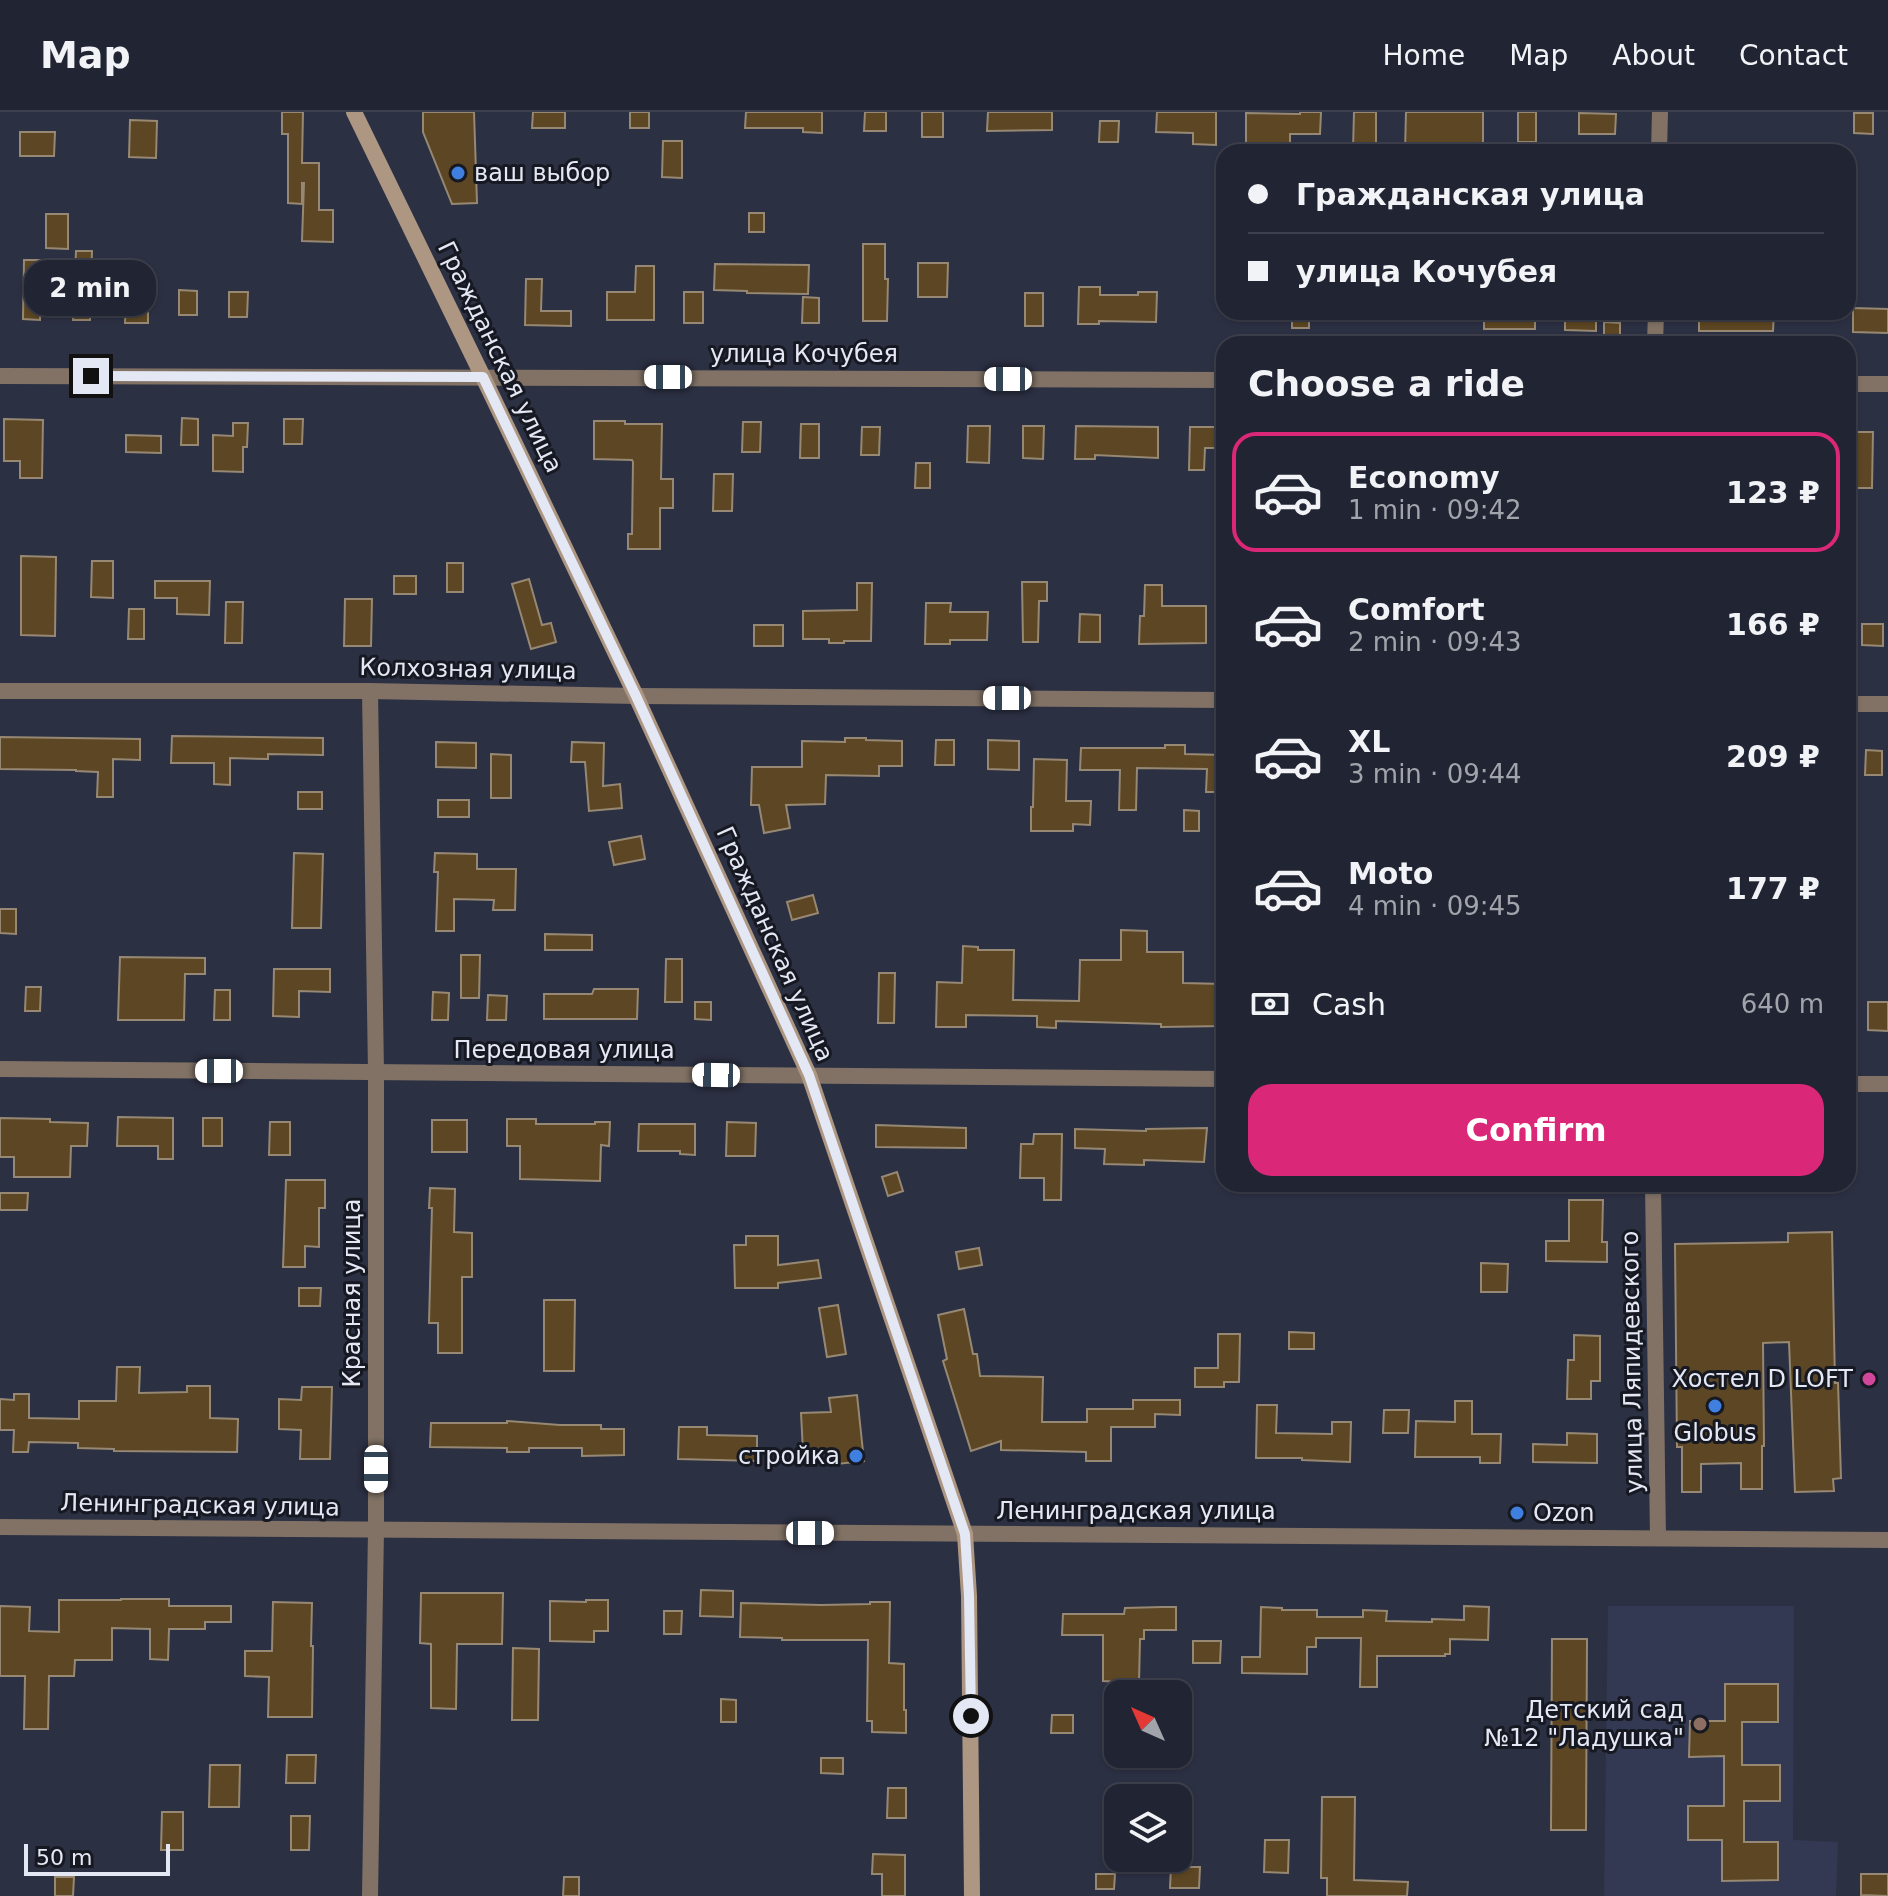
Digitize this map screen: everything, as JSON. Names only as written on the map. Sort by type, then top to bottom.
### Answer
[{"type":"main road","name":"Гражданская улица","points":[[354,112],[636,696],[809,1075],[965,1534],[969,1596],[972,1896]]},
{"type":"street","points":[[1659,144],[1660,112]]},
{"type":"street","name":"улица Кочубея","points":[[0,376],[1216,380]]},
{"type":"street","points":[[1856,384],[1888,384]]},
{"type":"street","name":"Колхозная улица","points":[[0,691],[370,691],[1216,700]]},
{"type":"street","name":"Красная улица","points":[[370,691],[376,1072],[376,1530],[370,1896]]},
{"type":"street","points":[[1856,704],[1888,704]]},
{"type":"street","name":"Передовая улица","points":[[0,1069],[1216,1079]]},
{"type":"street","points":[[1856,1084],[1888,1084]]},
{"type":"street","name":"улица Ляпидевского","points":[[1653,1192],[1658,1538]]},
{"type":"street","name":"Ленинградская улица","points":[[0,1527],[1888,1540]]},
{"type":"shaded area","name":"Детский сад №12 \"Ладушка\"","points":[[1608,1606],[1794,1606],[1793,1840],[1838,1842],[1836,1896],[1604,1896]]},
{"type":"building","points":[[282,112],[303,112],[302,163],[319,163],[319,210],[333,210],[333,242],[302,241],[304,183],[302,204],[288,203],[288,134],[282,134]]},
{"type":"building","points":[[423,112],[474,112],[477,203],[452,204],[423,132]]},
{"type":"building","points":[[533,112],[565,112],[565,128],[532,128]]},
{"type":"building","points":[[630,112],[649,112],[649,128],[630,128]]},
{"type":"building","points":[[746,112],[822,112],[822,133],[803,132],[803,128],[745,128]]},
{"type":"building","points":[[865,112],[886,112],[886,131],[864,131]]},
{"type":"building","points":[[922,112],[943,112],[943,137],[922,137]]},
{"type":"building","points":[[988,112],[1052,112],[1052,130],[987,131]]},
{"type":"building","points":[[1157,112],[1216,112],[1216,145],[1193,144],[1193,133],[1156,132]]},
{"type":"building","points":[[1321,112],[1320,134],[1290,134],[1290,144],[1246,143],[1246,113]]},
{"type":"building","points":[[1354,112],[1376,112],[1376,144],[1353,144]]},
{"type":"building","points":[[1406,112],[1483,112],[1483,144],[1405,144]]},
{"type":"building","points":[[1518,112],[1536,112],[1536,142],[1518,142]]},
{"type":"building","points":[[1579,113],[1616,114],[1615,134],[1579,134]]},
{"type":"building","points":[[1854,113],[1873,113],[1873,134],[1854,133]]},
{"type":"building","points":[[130,120],[157,121],[156,158],[129,157]]},
{"type":"building","points":[[1100,121],[1119,121],[1118,142],[1099,142]]},
{"type":"building","points":[[20,132],[55,132],[54,156],[20,156]]},
{"type":"building","points":[[663,141],[682,141],[682,178],[662,177]]},
{"type":"building","points":[[749,213],[764,213],[764,232],[749,232]]},
{"type":"building","points":[[46,214],[68,214],[68,249],[46,248]]},
{"type":"building","points":[[863,244],[885,244],[887,321],[863,321]]},
{"type":"building","points":[[76,251],[92,251],[90,320],[73,320]]},
{"type":"building","points":[[24,260],[41,260],[40,320],[23,319]]},
{"type":"building","points":[[918,263],[948,263],[947,297],[918,297]]},
{"type":"building","points":[[715,264],[809,265],[808,294],[714,290]]},
{"type":"building","points":[[636,266],[654,266],[654,320],[607,320],[607,292],[635,292]]},
{"type":"building","points":[[526,279],[542,279],[541,311],[571,311],[571,326],[525,325]]},
{"type":"building","points":[[1079,287],[1100,287],[1100,295],[1157,292],[1156,322],[1099,321],[1099,324],[1078,324]]},
{"type":"building","points":[[179,290],[197,291],[197,315],[179,315]]},
{"type":"building","points":[[229,292],[248,292],[247,317],[229,317]]},
{"type":"building","points":[[684,292],[703,292],[703,323],[684,323]]},
{"type":"building","points":[[1025,293],[1043,293],[1043,326],[1025,326]]},
{"type":"building","points":[[803,297],[819,298],[819,323],[802,323]]},
{"type":"building","points":[[126,298],[148,299],[148,323],[125,323]]},
{"type":"building","points":[[1856,308],[1888,309],[1888,333],[1853,332]]},
{"type":"building","points":[[1292,320],[1309,320],[1309,328],[1292,328]]},
{"type":"building","points":[[1484,320],[1535,320],[1535,329],[1484,329]]},
{"type":"building","points":[[1565,320],[1596,320],[1596,331],[1565,330]]},
{"type":"building","points":[[1699,320],[1774,320],[1773,331],[1699,331]]},
{"type":"building","points":[[1604,322],[1620,323],[1620,336],[1604,336]]},
{"type":"building","points":[[182,418],[198,419],[198,445],[181,445]]},
{"type":"building","points":[[4,419],[43,420],[42,478],[20,478],[20,461],[4,461]]},
{"type":"building","points":[[284,419],[303,419],[302,444],[284,444]]},
{"type":"building","points":[[594,421],[662,424],[661,479],[673,479],[673,508],[660,508],[660,549],[628,549],[628,534],[632,534],[633,462],[594,459]]},
{"type":"building","points":[[743,422],[761,422],[760,452],[742,452]]},
{"type":"building","points":[[233,423],[248,423],[247,447],[243,447],[243,472],[213,471],[213,435],[233,436]]},
{"type":"building","points":[[801,424],[819,424],[819,458],[800,458]]},
{"type":"building","points":[[968,426],[990,426],[989,463],[967,462]]},
{"type":"building","points":[[1023,426],[1044,426],[1043,459],[1023,458]]},
{"type":"building","points":[[1076,426],[1158,427],[1158,458],[1095,455],[1095,459],[1075,459]]},
{"type":"building","points":[[862,427],[880,427],[879,455],[861,455]]},
{"type":"building","points":[[1190,427],[1216,427],[1216,448],[1205,448],[1204,470],[1189,470]]},
{"type":"building","points":[[1856,432],[1873,432],[1872,488],[1856,488]]},
{"type":"building","points":[[126,435],[161,436],[161,453],[126,452]]},
{"type":"building","points":[[916,463],[930,463],[930,488],[915,488]]},
{"type":"building","points":[[714,474],[733,474],[732,511],[713,511]]},
{"type":"building","points":[[21,556],[56,557],[55,636],[21,635]]},
{"type":"building","points":[[92,561],[113,561],[113,598],[91,597]]},
{"type":"building","points":[[447,563],[463,563],[463,592],[447,592]]},
{"type":"building","points":[[394,576],[416,576],[416,594],[394,594]]},
{"type":"building","points":[[529,579],[542,625],[551,623],[556,642],[531,649],[512,584]]},
{"type":"building","points":[[155,581],[210,581],[209,615],[177,614],[177,598],[155,598]]},
{"type":"building","points":[[1022,582],[1047,582],[1047,601],[1039,601],[1038,642],[1023,642]]},
{"type":"building","points":[[857,583],[872,583],[871,641],[829,643],[829,639],[803,639],[803,611],[857,610]]},
{"type":"building","points":[[1145,585],[1162,585],[1162,606],[1206,606],[1206,643],[1139,644]]},
{"type":"building","points":[[345,599],[372,599],[371,646],[344,646]]},
{"type":"building","points":[[226,602],[243,602],[242,643],[225,643]]},
{"type":"building","points":[[926,603],[951,603],[950,612],[988,612],[987,640],[925,644]]},
{"type":"building","points":[[129,609],[144,609],[144,639],[128,639]]},
{"type":"building","points":[[1080,614],[1100,615],[1100,642],[1079,642]]},
{"type":"building","points":[[1862,624],[1883,624],[1883,646],[1862,645]]},
{"type":"building","points":[[754,625],[783,625],[783,646],[754,646]]},
{"type":"building","points":[[172,736],[323,738],[323,755],[268,754],[268,759],[230,758],[230,785],[214,784],[214,763],[171,763]]},
{"type":"building","points":[[0,737],[140,739],[140,760],[113,759],[113,797],[97,797],[98,772],[0,769]]},
{"type":"building","points":[[845,738],[902,741],[902,766],[879,766],[879,776],[826,775],[825,804],[786,805],[790,828],[764,833],[759,805],[751,805],[752,767],[802,767],[802,741],[845,742]]},
{"type":"building","points":[[936,740],[954,740],[954,765],[935,765]]},
{"type":"building","points":[[988,740],[1019,741],[1019,770],[988,769]]},
{"type":"building","points":[[436,742],[476,743],[476,768],[436,767]]},
{"type":"building","points":[[572,742],[604,743],[603,786],[620,784],[622,808],[589,811],[585,762],[571,762]]},
{"type":"building","points":[[1165,745],[1185,745],[1185,754],[1216,755],[1216,792],[1206,792],[1207,769],[1137,768],[1136,810],[1119,810],[1120,770],[1080,770],[1081,748],[1165,748]]},
{"type":"building","points":[[1866,750],[1882,751],[1882,775],[1865,775]]},
{"type":"building","points":[[491,754],[511,755],[511,798],[491,798]]},
{"type":"building","points":[[1034,759],[1067,760],[1066,801],[1091,801],[1090,825],[1073,824],[1073,831],[1031,831]]},
{"type":"building","points":[[298,792],[322,792],[322,809],[298,809]]},
{"type":"building","points":[[438,800],[469,800],[469,817],[438,817]]},
{"type":"building","points":[[1184,810],[1199,811],[1199,831],[1184,831]]},
{"type":"building","points":[[641,836],[645,859],[614,865],[609,842]]},
{"type":"building","points":[[294,853],[323,854],[321,928],[292,928]]},
{"type":"building","points":[[435,853],[477,854],[477,869],[516,869],[515,910],[493,910],[494,900],[454,899],[454,931],[436,931],[438,872],[434,872]]},
{"type":"building","points":[[813,895],[818,913],[792,920],[787,902]]},
{"type":"building","points":[[0,909],[16,909],[16,934],[0,933]]},
{"type":"building","points":[[1121,930],[1147,931],[1147,952],[1183,952],[1183,983],[1216,984],[1216,1026],[1161,1027],[1161,1024],[1056,1021],[1056,1028],[1037,1027],[1037,1016],[966,1015],[966,1027],[936,1027],[937,982],[962,983],[963,946],[978,947],[978,950],[1014,950],[1013,1000],[1079,1001],[1080,960],[1121,960]]},
{"type":"building","points":[[545,934],[592,935],[592,950],[545,950]]},
{"type":"building","points":[[461,955],[480,955],[479,998],[461,998]]},
{"type":"building","points":[[120,957],[205,958],[205,974],[185,974],[184,1020],[118,1020]]},
{"type":"building","points":[[666,959],[682,959],[682,1002],[665,1002]]},
{"type":"building","points":[[274,969],[330,969],[330,992],[299,991],[299,1017],[273,1016]]},
{"type":"building","points":[[879,973],[895,973],[894,1023],[878,1023]]},
{"type":"building","points":[[26,987],[41,987],[40,1011],[25,1011]]},
{"type":"building","points":[[594,989],[638,989],[637,1019],[544,1019],[544,994],[592,994]]},
{"type":"building","points":[[215,990],[230,990],[230,1020],[214,1020]]},
{"type":"building","points":[[433,992],[449,993],[448,1020],[432,1020]]},
{"type":"building","points":[[488,995],[507,996],[506,1020],[487,1020]]},
{"type":"building","points":[[695,1002],[711,1002],[711,1020],[695,1019]]},
{"type":"building","points":[[1868,1002],[1888,1002],[1888,1031],[1868,1030]]},
{"type":"building","points":[[118,1117],[173,1118],[173,1159],[158,1159],[158,1146],[117,1146]]},
{"type":"building","points":[[0,1118],[88,1123],[87,1146],[71,1146],[70,1177],[14,1177],[14,1157],[0,1157]]},
{"type":"building","points":[[203,1118],[222,1118],[222,1146],[203,1146]]},
{"type":"building","points":[[507,1119],[536,1119],[536,1124],[610,1122],[609,1146],[601,1145],[600,1181],[520,1179],[520,1146],[507,1146]]},
{"type":"building","points":[[432,1120],[467,1120],[467,1152],[432,1152]]},
{"type":"building","points":[[270,1122],[290,1122],[290,1155],[269,1155]]},
{"type":"building","points":[[727,1122],[756,1123],[755,1156],[726,1156]]},
{"type":"building","points":[[639,1124],[695,1124],[695,1155],[680,1154],[680,1151],[638,1151]]},
{"type":"building","points":[[876,1125],[966,1128],[966,1148],[876,1147]]},
{"type":"building","points":[[1207,1128],[1204,1162],[1144,1160],[1144,1165],[1104,1164],[1105,1149],[1075,1148],[1075,1129],[1146,1131]]},
{"type":"building","points":[[1034,1134],[1062,1134],[1061,1200],[1044,1200],[1044,1178],[1020,1178],[1021,1144],[1033,1144]]},
{"type":"building","points":[[897,1172],[903,1191],[888,1196],[882,1177]]},
{"type":"building","points":[[286,1180],[325,1180],[325,1208],[319,1208],[319,1247],[305,1246],[305,1267],[283,1267]]},
{"type":"building","points":[[430,1188],[455,1189],[454,1232],[472,1233],[472,1277],[462,1277],[462,1353],[438,1353],[438,1323],[429,1323]]},
{"type":"building","points":[[0,1193],[28,1193],[27,1210],[0,1210]]},
{"type":"building","points":[[1569,1200],[1603,1200],[1602,1242],[1607,1242],[1607,1262],[1546,1261],[1546,1241],[1569,1241]]},
{"type":"building","points":[[1832,1232],[1835,1383],[1838,1383],[1841,1478],[1833,1479],[1834,1491],[1795,1492],[1789,1342],[1763,1343],[1762,1489],[1741,1489],[1741,1463],[1701,1464],[1701,1492],[1682,1492],[1682,1447],[1677,1447],[1675,1244],[1788,1242],[1788,1233]]},
{"type":"building","points":[[746,1236],[778,1236],[778,1265],[818,1260],[821,1278],[778,1283],[778,1288],[735,1288],[734,1245],[746,1245]]},
{"type":"building","points":[[979,1248],[982,1265],[959,1269],[956,1252]]},
{"type":"building","points":[[1481,1263],[1508,1264],[1507,1292],[1481,1292]]},
{"type":"building","points":[[299,1288],[321,1288],[320,1306],[299,1306]]},
{"type":"building","points":[[544,1300],[575,1300],[574,1371],[544,1371]]},
{"type":"building","points":[[838,1305],[846,1354],[827,1357],[819,1308]]},
{"type":"building","points":[[964,1309],[980,1376],[1043,1377],[1042,1422],[1087,1422],[1087,1409],[1133,1409],[1133,1400],[1180,1400],[1180,1415],[1155,1414],[1155,1427],[1111,1427],[1111,1461],[1086,1461],[1086,1452],[1001,1450],[1001,1441],[971,1451],[943,1361],[947,1359],[938,1315]]},
{"type":"building","points":[[1289,1332],[1314,1333],[1314,1349],[1289,1349]]},
{"type":"building","points":[[1218,1334],[1240,1334],[1239,1382],[1224,1382],[1224,1387],[1195,1387],[1195,1368],[1218,1368]]},
{"type":"building","points":[[1574,1335],[1600,1336],[1600,1381],[1591,1381],[1591,1399],[1567,1399],[1568,1360],[1574,1360]]},
{"type":"building","points":[[117,1367],[140,1367],[139,1393],[187,1392],[187,1386],[210,1386],[210,1418],[238,1419],[237,1452],[114,1451],[78,1448],[78,1443],[29,1442],[28,1452],[13,1452],[14,1430],[0,1430],[0,1399],[14,1400],[14,1394],[29,1394],[29,1418],[79,1419],[79,1401],[116,1401]]},
{"type":"building","points":[[302,1387],[332,1387],[330,1459],[300,1459],[301,1430],[279,1429],[279,1399],[301,1400]]},
{"type":"building","points":[[857,1395],[864,1461],[837,1464],[835,1450],[803,1451],[801,1413],[831,1412],[829,1398]]},
{"type":"building","points":[[1455,1401],[1472,1401],[1472,1434],[1501,1434],[1500,1463],[1480,1463],[1480,1457],[1415,1457],[1416,1421],[1455,1422]]},
{"type":"building","points":[[1257,1405],[1277,1405],[1276,1433],[1332,1434],[1332,1422],[1351,1422],[1350,1462],[1256,1458]]},
{"type":"building","points":[[1384,1410],[1409,1410],[1408,1433],[1383,1433]]},
{"type":"building","points":[[507,1421],[601,1425],[601,1429],[624,1429],[624,1455],[582,1456],[582,1448],[529,1448],[529,1452],[507,1452],[507,1448],[430,1447],[431,1423]]},
{"type":"building","points":[[679,1427],[707,1427],[707,1435],[757,1436],[757,1461],[678,1459]]},
{"type":"building","points":[[1567,1433],[1597,1434],[1597,1463],[1533,1462],[1533,1444],[1567,1445]]},
{"type":"building","points":[[701,1590],[733,1591],[733,1617],[700,1616]]},
{"type":"building","points":[[421,1593],[503,1593],[502,1644],[457,1644],[456,1709],[431,1708],[431,1644],[420,1643]]},
{"type":"building","points":[[169,1599],[169,1606],[231,1606],[231,1622],[205,1622],[205,1629],[169,1629],[168,1660],[150,1659],[150,1629],[112,1628],[112,1660],[75,1660],[74,1676],[49,1676],[48,1729],[24,1729],[25,1676],[0,1676],[0,1606],[30,1607],[29,1631],[59,1632],[59,1600]]},
{"type":"building","points":[[608,1600],[608,1631],[594,1631],[594,1642],[550,1641],[550,1601]]},
{"type":"building","points":[[273,1602],[312,1603],[312,1717],[268,1717],[269,1677],[245,1676],[245,1651],[272,1651]]},
{"type":"building","points":[[890,1602],[889,1663],[904,1664],[906,1733],[872,1732],[872,1721],[867,1721],[868,1640],[740,1637],[741,1603],[821,1605]]},
{"type":"building","points":[[1464,1606],[1489,1607],[1488,1640],[1450,1639],[1450,1654],[1445,1656],[1377,1656],[1377,1687],[1360,1687],[1361,1638],[1316,1638],[1316,1647],[1307,1647],[1307,1674],[1242,1673],[1242,1657],[1260,1657],[1261,1607],[1317,1610],[1317,1617],[1363,1617],[1363,1610],[1387,1611],[1386,1621],[1432,1622],[1432,1619],[1464,1620]]},
{"type":"building","points":[[1176,1607],[1176,1630],[1144,1630],[1144,1639],[1140,1639],[1139,1680],[1103,1681],[1103,1635],[1062,1635],[1063,1614],[1124,1614],[1125,1608]]},
{"type":"building","points":[[664,1611],[682,1611],[681,1634],[664,1634]]},
{"type":"building","points":[[1552,1639],[1587,1639],[1586,1830],[1551,1830]]},
{"type":"building","points":[[1193,1641],[1221,1641],[1220,1663],[1193,1663]]},
{"type":"building","points":[[513,1648],[539,1649],[538,1720],[512,1720]]},
{"type":"building","points":[[1725,1684],[1778,1684],[1778,1722],[1742,1722],[1742,1765],[1780,1765],[1780,1801],[1744,1801],[1744,1842],[1778,1842],[1778,1880],[1722,1881],[1722,1840],[1688,1840],[1688,1806],[1724,1806],[1724,1756],[1689,1757],[1690,1721],[1725,1721]]},
{"type":"building","points":[[721,1699],[736,1700],[736,1722],[721,1722]]},
{"type":"building","points":[[1052,1715],[1073,1715],[1073,1733],[1051,1733]]},
{"type":"building","points":[[287,1755],[316,1755],[315,1783],[286,1783]]},
{"type":"building","points":[[821,1758],[843,1758],[843,1774],[821,1773]]},
{"type":"building","points":[[210,1765],[240,1765],[239,1807],[209,1807]]},
{"type":"building","points":[[888,1788],[906,1788],[906,1818],[887,1818]]},
{"type":"building","points":[[1322,1797],[1355,1797],[1354,1880],[1408,1882],[1407,1896],[1327,1896],[1327,1878],[1321,1878]]},
{"type":"building","points":[[162,1812],[183,1812],[183,1850],[161,1850]]},
{"type":"building","points":[[291,1816],[310,1816],[309,1850],[291,1850]]},
{"type":"building","points":[[1265,1840],[1289,1840],[1288,1873],[1264,1872]]},
{"type":"building","points":[[873,1854],[905,1855],[905,1896],[882,1896],[882,1874],[872,1874]]},
{"type":"building","points":[[1192,1867],[1200,1867],[1199,1888],[1170,1888],[1171,1872],[1192,1872]]},
{"type":"building","points":[[1096,1874],[1115,1874],[1114,1889],[1096,1889]]},
{"type":"building","points":[[1861,1874],[1888,1874],[1888,1896],[1861,1895]]},
{"type":"building","points":[[55,1877],[74,1877],[73,1896],[55,1896]]},
{"type":"building","points":[[564,1877],[579,1877],[579,1896],[563,1896]]},
{"type":"place","name":"ваш выбор","points":[[458,173]]},
{"type":"place","name":"Хостел D LOFT","points":[[1869,1379]]},
{"type":"place","name":"Globus","points":[[1715,1406]]},
{"type":"place","name":"стройка","points":[[856,1456]]},
{"type":"place","name":"Ozon","points":[[1517,1513]]},
{"type":"place","name":"Детский сад №12 \"Ладушка\"","points":[[1700,1724]]},
{"type":"route","points":[[91,376],[483,377],[636,696],[809,1075],[965,1534],[971,1716]]}]
